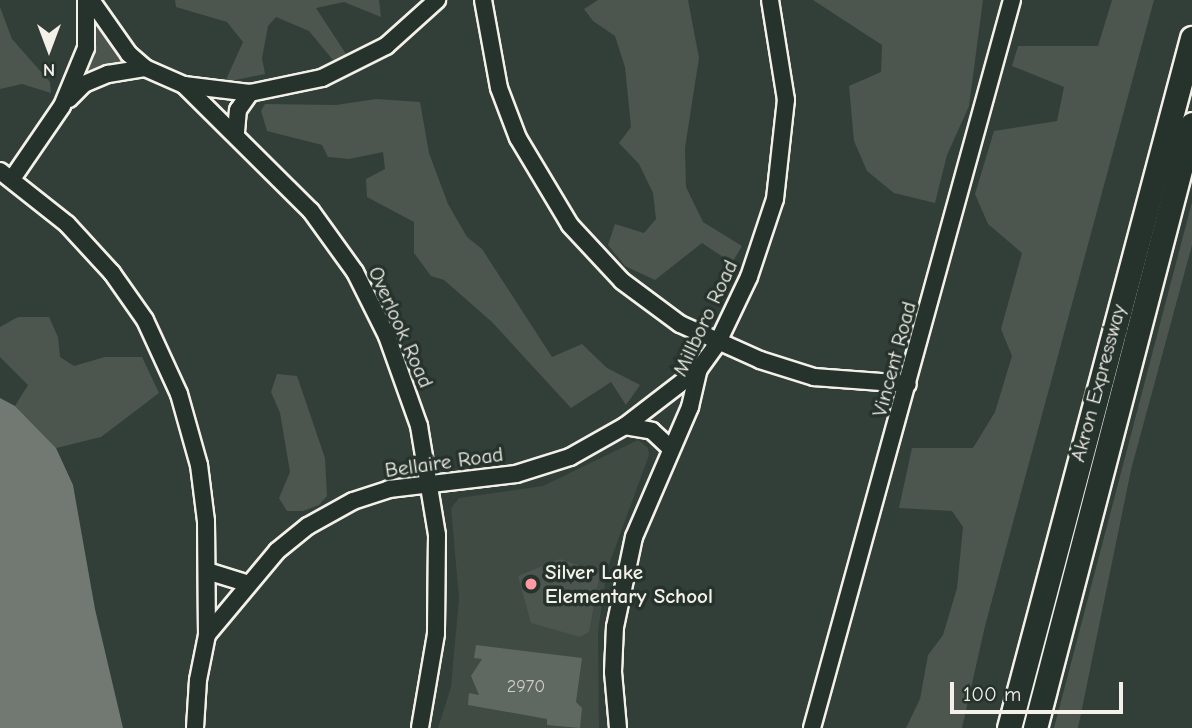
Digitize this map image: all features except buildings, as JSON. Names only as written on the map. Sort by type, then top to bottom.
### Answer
[{"type":"highway","name":"Akron Expressway","points":[[1009,728],[1192,38]]},
{"type":"highway","name":"Akron Expressway","points":[[1035,728],[1192,124]]},
{"type":"street","name":"Overlook Road","points":[[88,0],[118,42],[145,68],[184,85],[236,132],[312,211],[355,272],[405,381],[431,485],[439,598],[420,728]]},
{"type":"street","points":[[62,106],[86,48],[88,0]]},
{"type":"street","points":[[184,85],[250,93],[322,78],[358,63],[386,46],[437,0]]},
{"type":"street","points":[[483,0],[505,106],[555,205],[580,239],[622,281],[680,324],[718,344],[814,377],[908,384]]},
{"type":"street","name":"Millboro Road","points":[[618,728],[613,672],[627,564],[669,447],[690,407],[699,369],[718,344],[763,241],[780,172],[786,100],[770,0]]},
{"type":"street","name":"Vincent Road","points":[[812,728],[1012,0]]},
{"type":"street","points":[[145,68],[84,84],[62,106],[6,175],[92,249],[156,341],[179,394],[200,466],[207,571],[207,635],[194,728]]},
{"type":"street","points":[[236,132],[238,110],[250,93]]},
{"type":"street","name":"Bellaire Road","points":[[207,635],[246,583],[289,540],[335,509],[380,491],[507,476],[552,464],[625,426],[699,369]]},
{"type":"street","points":[[625,426],[652,431],[669,447]]},
{"type":"street","points":[[207,571],[246,583]]},
{"type":"shaded area","points":[[175,0],[379,0],[381,17],[344,2],[316,8],[346,54],[333,60],[309,31],[276,17],[268,26],[262,58],[265,74],[225,82],[243,42],[227,22],[176,7]]},
{"type":"shaded area","points":[[598,0],[688,0],[699,58],[685,148],[686,187],[703,222],[742,246],[732,263],[702,243],[655,280],[625,266],[608,245],[615,224],[644,233],[656,219],[653,193],[639,164],[619,143],[631,127],[625,67],[615,36],[593,21],[584,9]]},
{"type":"shaded area","points":[[813,0],[983,0],[969,106],[947,155],[935,203],[894,193],[867,171],[854,141],[849,86],[881,72],[882,45]]},
{"type":"shaded area","points":[[1112,0],[1154,0],[985,626],[962,728],[906,728],[920,699],[928,655],[943,635],[957,588],[963,527],[952,511],[899,508],[912,448],[973,448],[995,412],[1012,356],[1001,329],[1022,253],[988,224],[975,194],[994,131],[1057,121],[1064,87],[1012,66],[1018,46],[1098,46]]},
{"type":"shaded area","points":[[0,7],[12,39],[50,82],[51,93],[22,84],[0,89]]},
{"type":"shaded area","points":[[96,26],[125,62],[90,74],[86,69]]},
{"type":"shaded area","points":[[376,99],[420,102],[429,153],[448,204],[467,237],[482,249],[552,357],[582,344],[607,368],[640,385],[626,405],[611,382],[571,408],[492,322],[444,280],[431,276],[414,253],[414,222],[367,197],[366,179],[385,169],[383,152],[349,159],[328,157],[322,145],[267,131],[261,111],[265,104],[336,105]]},
{"type":"shaded area","points":[[1192,202],[1192,245],[1131,470],[1078,728],[1054,728]]},
{"type":"shaded area","points":[[18,317],[49,317],[58,337],[60,357],[74,366],[105,357],[142,357],[159,393],[101,437],[56,448],[15,406],[28,385],[0,357],[0,327]]},
{"type":"shaded area","points":[[277,374],[297,376],[325,458],[327,496],[319,505],[303,511],[287,511],[279,498],[290,472],[280,413],[271,392]]},
{"type":"shaded area","points":[[0,398],[15,406],[56,448],[73,485],[95,609],[123,728],[0,728]]},
{"type":"shaded area","name":"Silver Lake Elementary School","points":[[638,440],[648,448],[649,455],[607,570],[598,631],[599,728],[438,728],[451,687],[459,598],[451,508],[459,498],[543,486]]},
{"type":"shaded area","points":[[560,559],[600,573],[589,632],[580,637],[531,623],[518,576]]},
{"type":"place","name":"Silver Lake Elementary School","points":[[531,584]]}]
